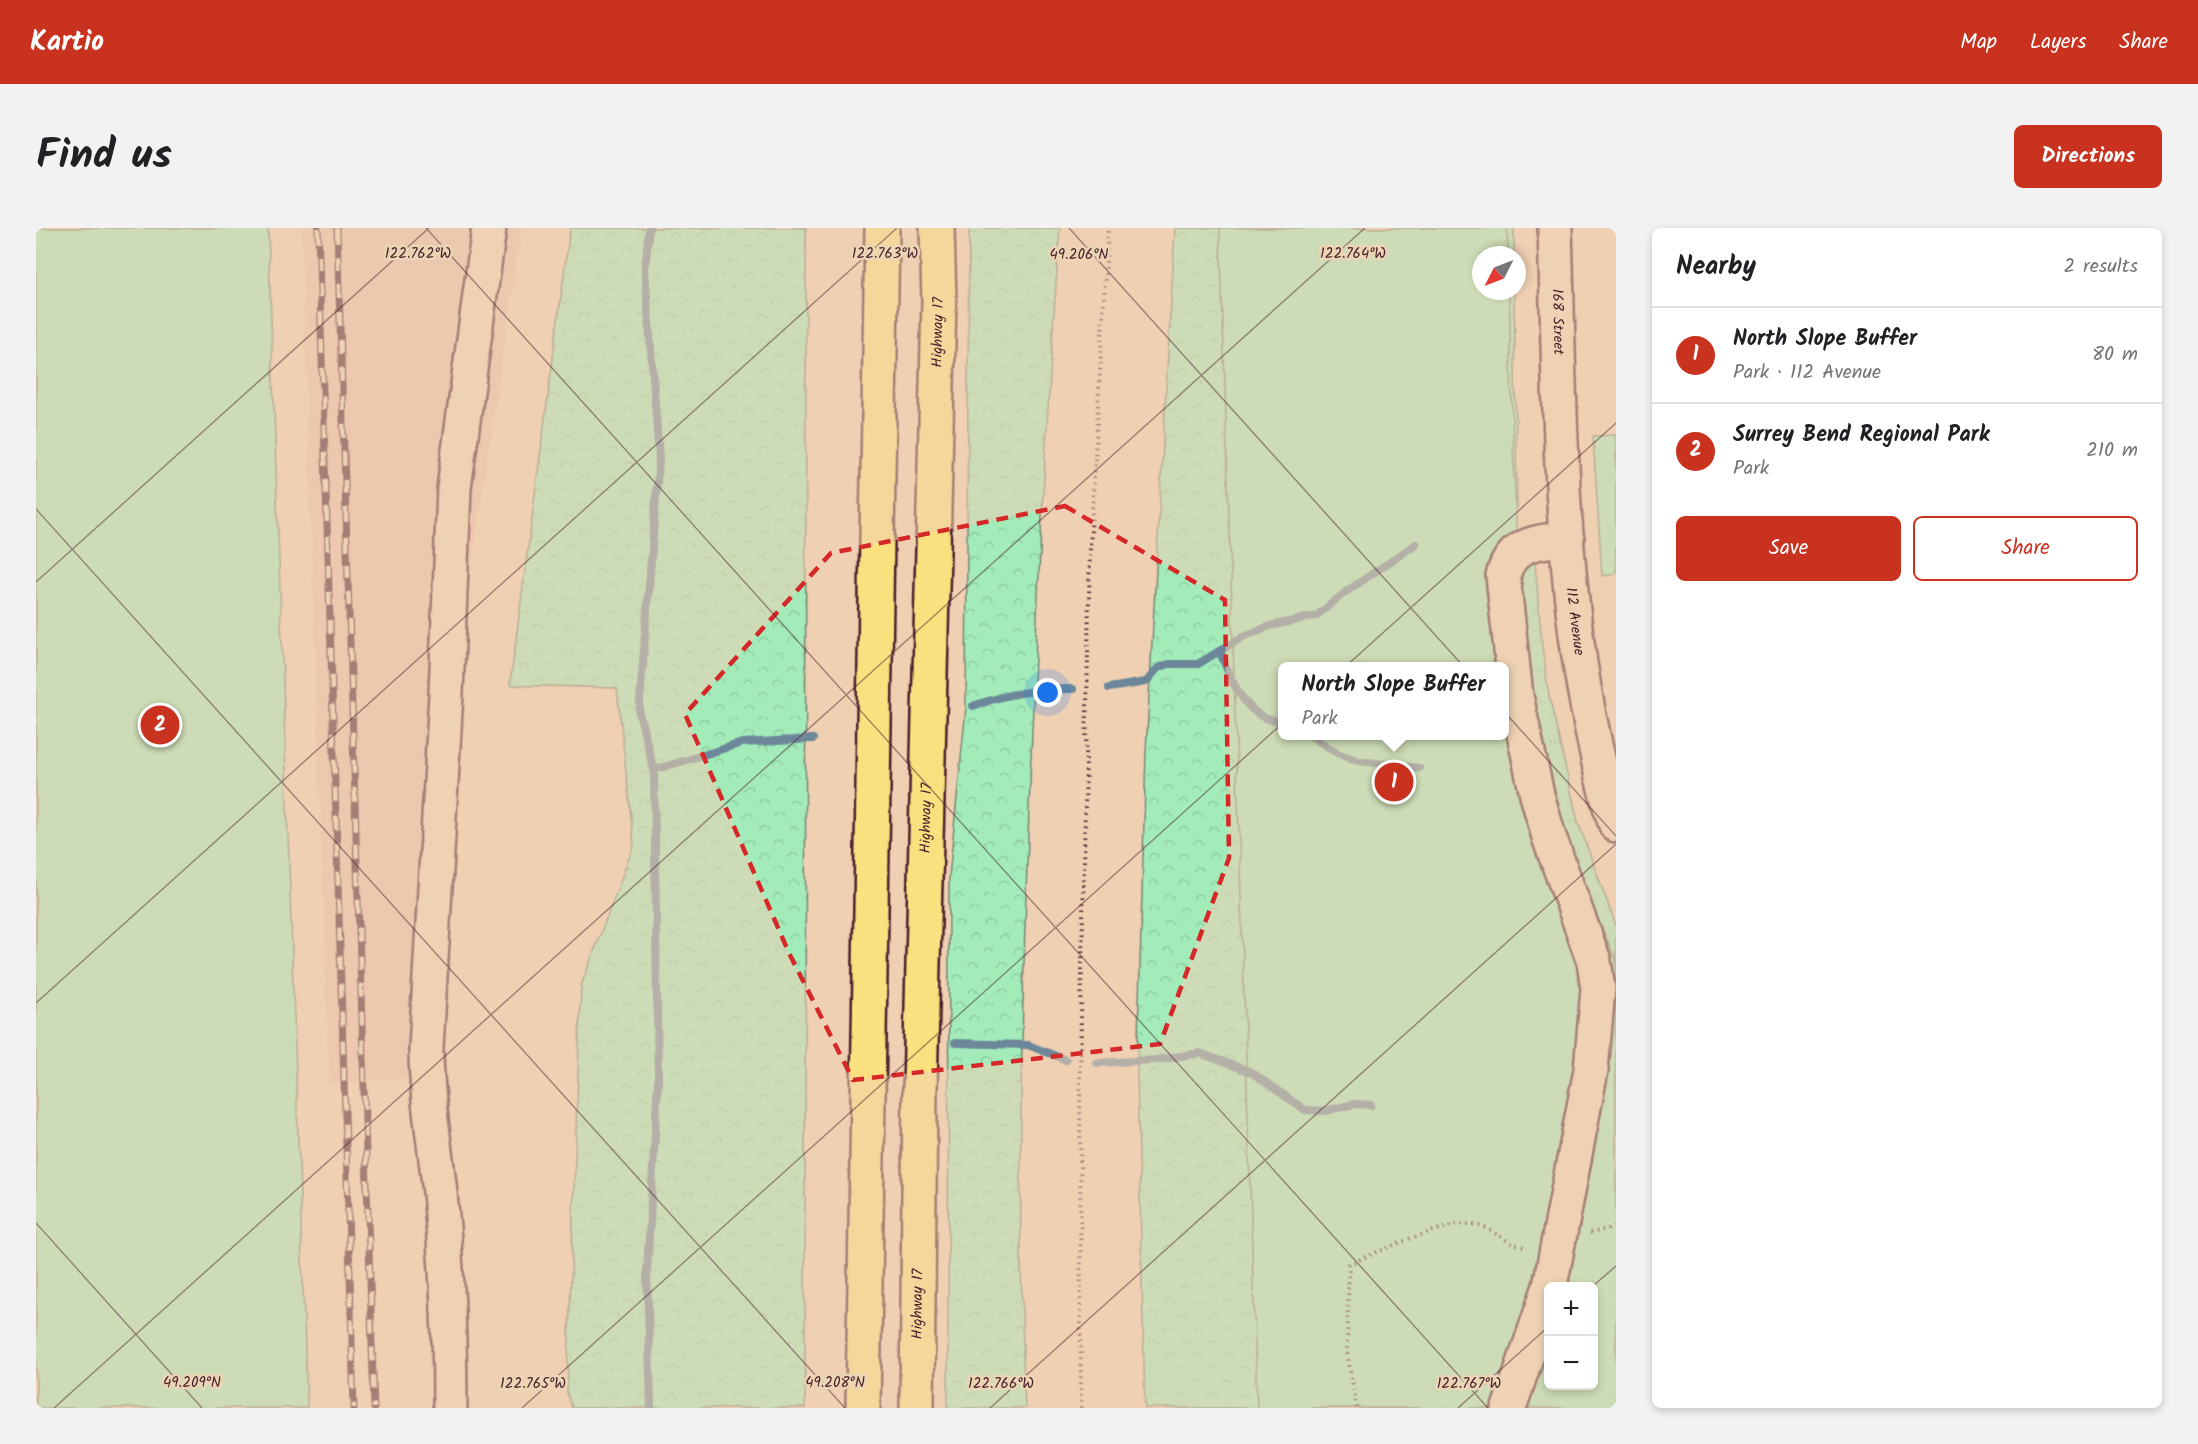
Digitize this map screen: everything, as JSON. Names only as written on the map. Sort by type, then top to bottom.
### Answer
[{"type":"highway","points":[[863,1408],[882,228]]},
{"type":"highway","name":"Highway 17","points":[[917,1408],[920,1089],[938,325],[938,228]]},
{"type":"street","points":[[450,1408],[442,1211],[432,1114],[426,1086],[426,1048],[446,694],[454,488],[489,228]]},
{"type":"street","name":"168 Street","points":[[1555,228],[1561,416]]},
{"type":"street","name":"112 Avenue","points":[[1561,416],[1567,539],[1580,664],[1598,762],[1616,825]]},
{"type":"street","points":[[1551,1282],[1591,1070],[1598,989],[1594,961],[1549,837],[1538,795],[1516,696],[1503,576],[1506,564],[1524,545],[1567,539]]},
{"type":"street","points":[[1509,1408],[1544,1304]]},
{"type":"path","points":[[1081,1408],[1080,1071],[1090,560],[1108,228]]},
{"type":"path","points":[[1357,1408],[1347,1352],[1349,1264],[1401,1242],[1464,1224],[1479,1226],[1509,1244],[1526,1248],[1560,1240]]},
{"type":"highlighted area","points":[[1065,506],[1225,600],[1229,858],[1160,1044],[853,1080],[789,953],[685,714],[831,553]]},
{"type":"shaded area","points":[[301,228],[522,228],[464,616],[435,1078],[329,1083]]},
{"type":"green space","points":[[36,228],[268,228],[307,1408],[36,1408]]},
{"type":"green space","points":[[570,228],[806,228],[805,1408],[572,1408],[567,1393],[581,986],[634,845],[617,688],[510,685]]},
{"type":"green space","points":[[969,228],[1060,228],[1041,533],[1026,909],[1021,1194],[1025,1408],[948,1408],[949,877],[966,708]]},
{"type":"green space","points":[[1175,228],[1514,228],[1514,246],[1472,246],[1472,300],[1514,300],[1517,508],[1477,529],[1289,662],[1278,662],[1278,740],[1284,740],[1503,1408],[1145,1408],[1137,1074],[1146,751]]},
{"type":"green space","points":[[1220,228],[1507,228],[1508,246],[1472,246],[1472,300],[1509,300],[1513,458],[1519,570],[1531,681],[1546,765],[1562,822],[1581,878],[1616,960],[1616,1408],[1257,1408]]},
{"type":"green space","points":[[1616,435],[1616,574],[1602,576],[1593,436]]},
{"type":"green space","points":[[1534,551],[1542,646],[1549,696],[1578,822],[1616,926],[1616,990],[1557,840],[1511,588]]},
{"type":"waterway","points":[[649,228],[645,269],[659,458],[639,713],[654,770],[658,1082],[647,1271],[651,1408]]},
{"type":"waterway","points":[[1109,688],[1146,682],[1158,668],[1169,664],[1198,664],[1244,636],[1270,626],[1316,616],[1347,591],[1416,544]]},
{"type":"waterway","points":[[1220,652],[1237,689],[1249,706],[1265,718],[1278,721]]},
{"type":"waterway","points":[[973,706],[1022,693],[1073,689]]},
{"type":"waterway","points":[[654,770],[742,743],[813,739]]},
{"type":"waterway","points":[[1317,740],[1337,753],[1359,761],[1419,768]]},
{"type":"waterway","points":[[955,1043],[1028,1045],[1066,1060]]},
{"type":"waterway","points":[[1097,1063],[1156,1060],[1200,1053],[1251,1072],[1305,1110],[1325,1111],[1354,1104],[1371,1105]]},
{"type":"railway","points":[[318,228],[354,1408]]},
{"type":"railway","points":[[337,228],[374,1408]]},
{"type":"place","name":"Surrey Bend Regional Park","points":[[160,725]]},
{"type":"place","name":"North Slope Buffer","points":[[1394,782]]}]
